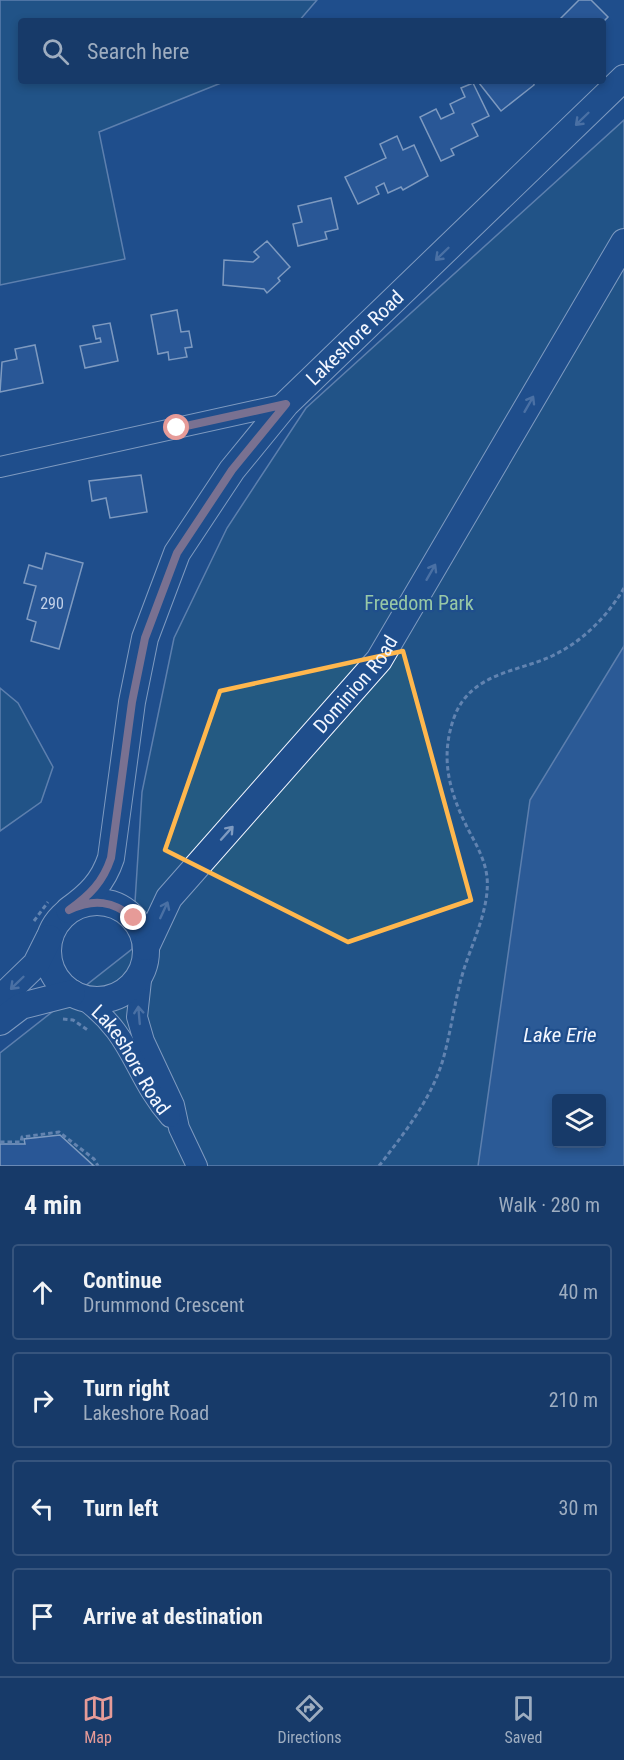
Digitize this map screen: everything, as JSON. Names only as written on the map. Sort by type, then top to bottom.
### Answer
[{"type":"main road","name":"Lakeshore Road","points":[[69,910],[91,894],[107,870],[111,858],[132,702],[145,638],[177,553],[232,470],[286,404],[624,78]]},
{"type":"main road","name":"Dominion Road","points":[[144,959],[169,898],[379,660],[624,242]]},
{"type":"main road","points":[[0,999],[36,964],[52,929],[69,910],[82,904],[96,902],[123,909],[134,918],[143,932],[144,959],[134,983],[123,993],[110,998],[76,995],[21,1006],[0,1022]]},
{"type":"main road","points":[[52,929],[48,958],[52,972],[76,995]]},
{"type":"street","points":[[0,467],[286,404]]},
{"type":"street","name":"Lakeshore Road","points":[[144,959],[137,1017],[144,1041],[174,1105],[179,1128],[197,1166]]},
{"type":"street","name":"Lakeshore Road","points":[[76,995],[100,1010],[117,1030],[163,1110],[179,1128]]},
{"type":"path","points":[[379,1166],[411,1123],[441,1066],[461,980],[486,898],[487,875],[483,859],[455,804],[448,779],[445,760],[456,713],[471,691],[489,678],[551,656],[587,633],[624,588]]},
{"type":"path","points":[[61,1018],[73,1020],[97,1036]]},
{"type":"path","points":[[0,1142],[21,1142],[22,1137],[59,1132],[94,1159],[98,1166]]},
{"type":"highlighted area","points":[[403,651],[471,900],[348,942],[165,850],[220,691]]},
{"type":"green space","points":[[0,0],[317,0],[302,18],[18,18],[18,84],[219,84],[99,132],[125,259],[0,285]]},
{"type":"green space","name":"Freedom Park","points":[[624,120],[624,665],[521,1166],[0,1166],[0,1053],[132,949],[142,792],[174,638],[227,528],[306,408]]},
{"type":"green space","points":[[0,688],[18,703],[53,767],[41,802],[0,831]]},
{"type":"water","name":"Lake Erie","points":[[624,646],[624,1166],[478,1166],[530,800]]},
{"type":"building","points":[[579,0],[591,0],[608,17],[606,19],[561,18]]},
{"type":"building","points":[[473,84],[489,116],[472,124],[478,136],[451,149],[454,155],[441,161],[420,117],[436,109],[441,119],[454,113],[450,104],[465,97],[461,88]]},
{"type":"building","points":[[480,84],[534,84],[534,85],[501,111]]},
{"type":"building","points":[[397,136],[403,150],[414,145],[428,176],[403,190],[401,187],[388,193],[384,183],[376,187],[379,194],[358,204],[345,177],[386,158],[380,144]]},
{"type":"building","points":[[331,198],[338,229],[325,232],[327,239],[298,246],[293,224],[302,222],[298,206]]},
{"type":"building","points":[[267,241],[290,267],[278,278],[280,281],[267,293],[264,289],[223,285],[224,260],[253,262],[259,257],[254,252]]},
{"type":"building","points":[[177,310],[181,332],[189,331],[192,347],[185,348],[187,357],[169,360],[168,352],[158,354],[151,315]]},
{"type":"building","points":[[110,323],[118,361],[85,368],[80,346],[101,342],[100,338],[96,339],[93,326]]},
{"type":"building","points":[[35,345],[43,383],[0,392],[2,362],[17,359],[15,349]]},
{"type":"building","points":[[141,475],[147,512],[110,518],[106,498],[92,501],[89,481]]},
{"type":"building","points":[[46,553],[83,563],[59,649],[31,641],[36,622],[27,619],[36,586],[24,583],[29,565],[42,569]]},
{"type":"building","points":[[60,1135],[94,1166],[0,1166],[0,1144],[25,1144],[24,1139]]},
{"type":"route","points":[[134,918],[123,909],[110,903],[82,904],[69,910],[91,894],[107,870],[111,858],[132,702],[145,638],[177,553],[232,470],[286,404],[177,428]]}]
